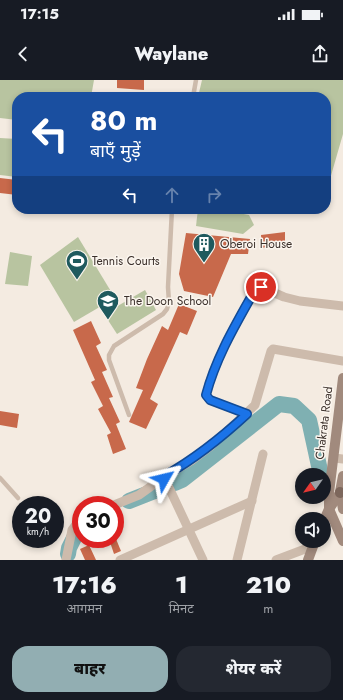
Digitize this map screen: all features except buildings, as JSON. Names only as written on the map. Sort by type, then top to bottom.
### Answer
[{"type":"main road","name":"Chakrata Road","points":[[343,378],[338,459],[329,493],[329,509],[343,541]]},
{"type":"main road","points":[[343,476],[340,493],[343,509]]},
{"type":"main road","points":[[328,512],[340,493]]},
{"type":"main road","points":[[308,560],[312,548]]},
{"type":"street","points":[[247,414],[210,400],[206,395],[212,374],[222,350],[255,290],[261,287],[284,297],[300,301],[343,306]]},
{"type":"street","points":[[124,501],[139,495],[164,477],[191,461],[212,446],[247,414],[258,399],[269,355],[273,349],[343,361]]},
{"type":"street","points":[[238,560],[263,454]]},
{"type":"street","points":[[164,477],[203,560]]},
{"type":"street","points":[[120,560],[252,501]]},
{"type":"street","points":[[66,560],[72,530]]},
{"type":"street","points":[[276,560],[303,548]]},
{"type":"lane","points":[[194,92],[196,80]]},
{"type":"lane","points":[[129,415],[109,360],[109,355],[114,346],[163,314],[168,309],[170,302],[168,287],[172,214]]},
{"type":"lane","points":[[0,478],[16,496]]},
{"type":"green space","points":[[0,80],[94,80],[92,92],[12,92],[12,119],[0,118]]},
{"type":"green space","points":[[202,80],[343,80],[343,134],[331,176],[331,92],[199,92]]},
{"type":"green space","points":[[0,138],[12,139],[12,176],[0,175]]},
{"type":"green space","points":[[197,214],[249,215],[254,225],[243,234],[196,226]]},
{"type":"green space","name":"Tennis Courts","points":[[78,237],[115,298],[74,322],[40,265]]},
{"type":"green space","points":[[10,252],[32,256],[28,286],[5,284]]},
{"type":"green space","points":[[145,290],[156,310],[117,334],[104,314]]},
{"type":"waterway","points":[[175,483],[182,480],[279,404],[294,406],[309,420],[319,468]]},
{"type":"waterway","points":[[129,501],[162,488]]},
{"type":"waterway","points":[[68,554],[72,542]]},
{"type":"place","name":"Oberoi House","points":[[204,264]]},
{"type":"place","name":"Tennis Courts","points":[[77,280]]},
{"type":"place","name":"The Doon School","points":[[108,320]]},
{"type":"route","points":[[164,479],[166,475],[191,461],[212,446],[247,414],[210,400],[206,395],[212,374],[222,350],[255,290],[261,287]]}]
